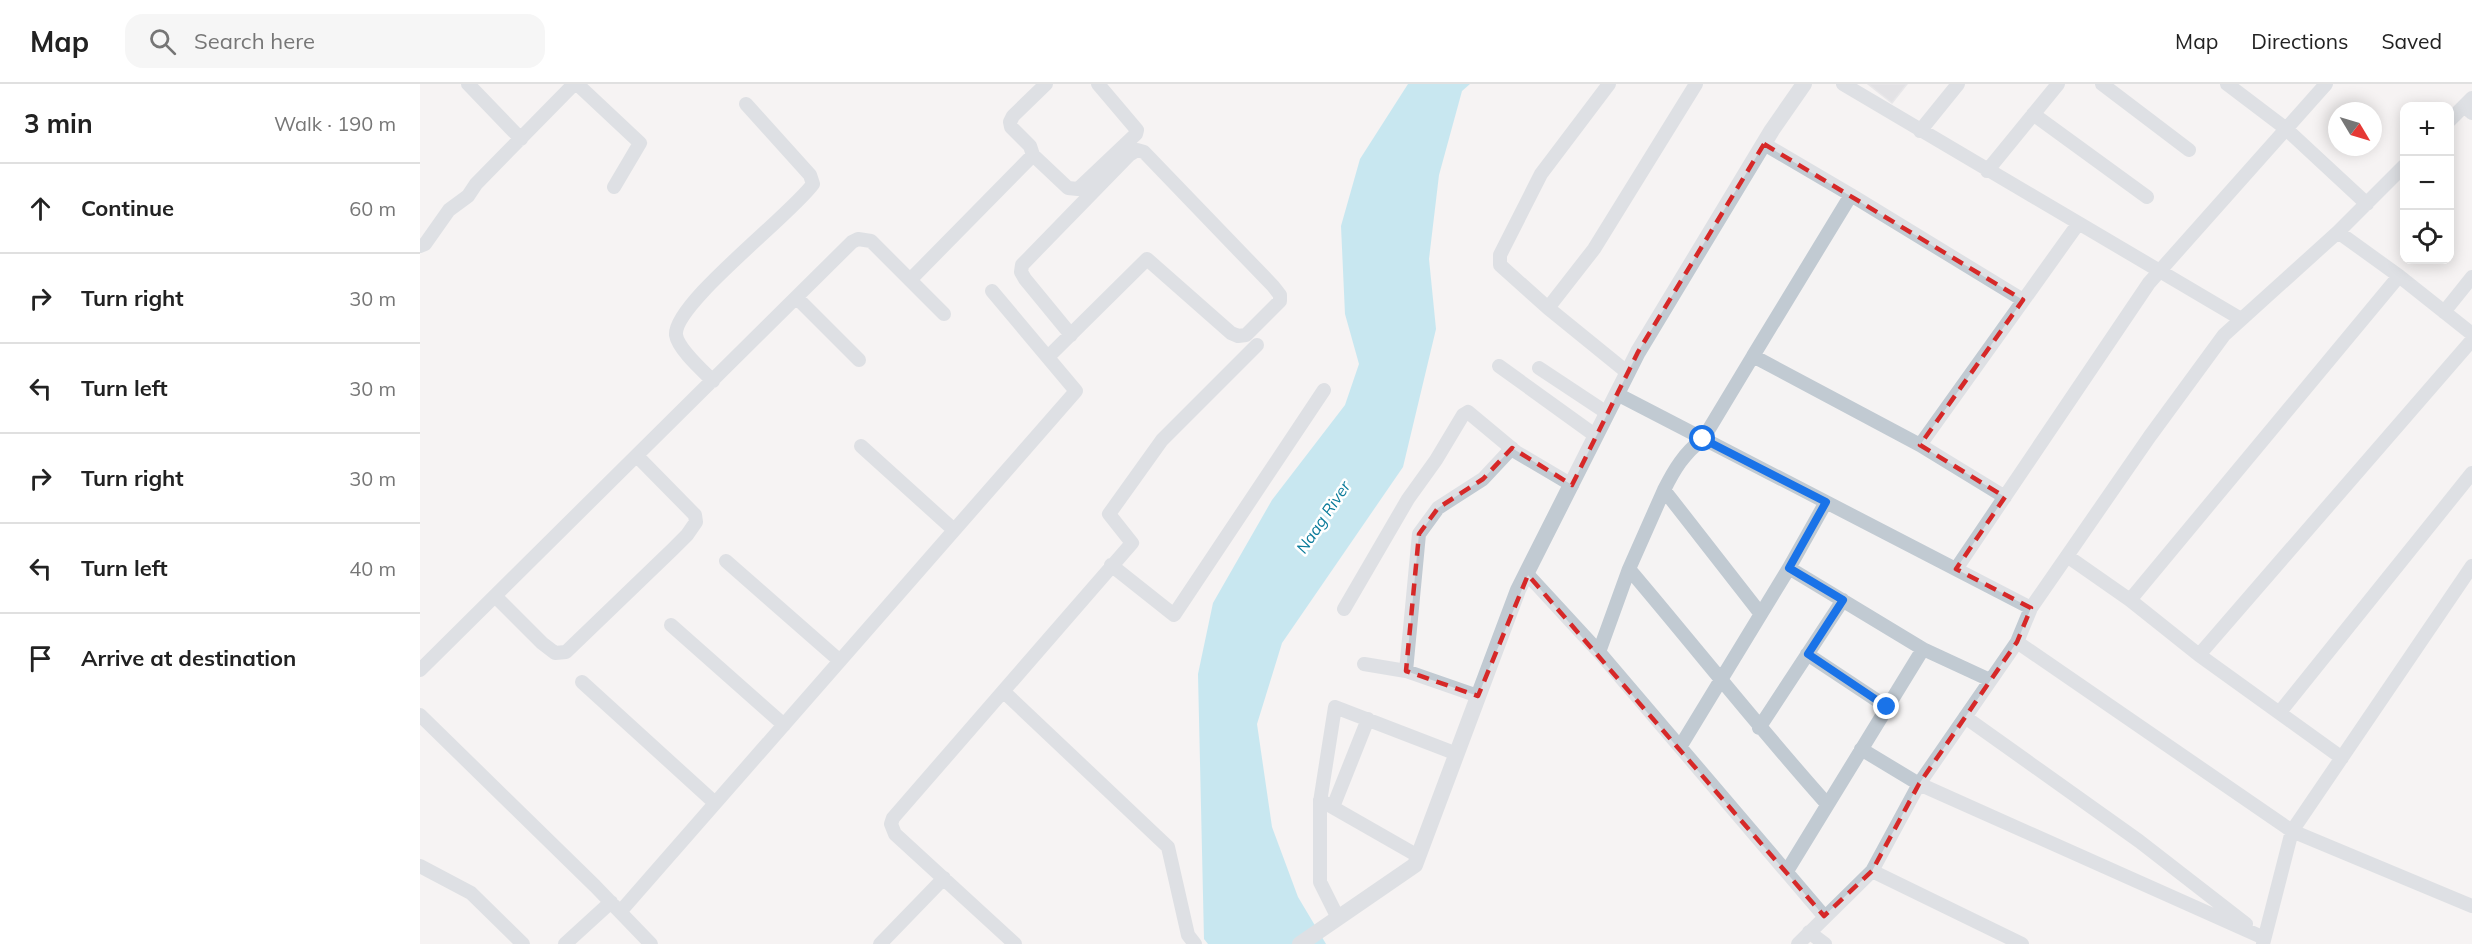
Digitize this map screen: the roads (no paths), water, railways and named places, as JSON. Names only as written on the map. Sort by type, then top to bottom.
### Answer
[{"type":"street","points":[[468,84],[521,139]]},
{"type":"street","points":[[420,246],[425,244],[449,210],[468,196],[476,184],[575,84],[640,143],[614,187]]},
{"type":"street","points":[[1046,84],[1010,122],[1011,127],[1030,146],[1033,155],[1068,188],[1078,189],[1136,134],[1137,126],[1098,84]]},
{"type":"street","points":[[1609,84],[1541,174],[1500,255],[1500,265],[1548,308],[1628,373]]},
{"type":"street","points":[[1548,308],[1594,249],[1696,84]]},
{"type":"street","points":[[1300,944],[1415,865],[1518,590],[1528,575],[1628,373],[1764,144],[1804,84]]},
{"type":"street","points":[[1843,84],[2241,320]]},
{"type":"street","points":[[1920,131],[1958,84]]},
{"type":"street","points":[[1987,171],[2058,84]]},
{"type":"street","points":[[2102,84],[2189,150]]},
{"type":"street","points":[[2227,84],[2285,128],[2367,204]]},
{"type":"street","points":[[1956,569],[2149,282],[2326,84]]},
{"type":"street","points":[[713,381],[682,348],[676,336],[678,321],[696,298],[813,184],[810,175],[746,104]]},
{"type":"street","points":[[2454,117],[2469,105]]},
{"type":"street","points":[[2033,114],[2147,197]]},
{"type":"street","points":[[1764,144],[2024,300]]},
{"type":"street","points":[[1048,357],[1147,259],[1231,333],[1238,336],[1246,335],[1280,301],[1280,295],[1144,152],[1137,150],[1129,155],[1023,265],[1021,272],[1024,279],[1071,334]]},
{"type":"street","points":[[910,280],[1033,155]]},
{"type":"street","points":[[1798,944],[1872,871],[1919,784],[2017,642],[2031,608],[2224,335],[2338,232],[2400,170]]},
{"type":"street","points":[[1599,652],[1629,569],[1677,465],[1692,447],[1703,439],[1851,195]]},
{"type":"street","points":[[1920,445],[2078,224]]},
{"type":"street","points":[[2338,232],[2399,276],[2472,334]]},
{"type":"street","points":[[420,670],[852,242],[858,239],[871,241],[944,314]]},
{"type":"street","points":[[2130,600],[2399,276]]},
{"type":"street","points":[[2444,312],[2472,277]]},
{"type":"street","points":[[565,944],[616,907],[716,803],[1076,391],[992,291]]},
{"type":"street","points":[[797,298],[859,360]]},
{"type":"street","points":[[2199,655],[2472,340]]},
{"type":"street","points":[[1015,944],[895,834],[891,824],[893,818],[1132,543],[1109,514],[1161,440],[1257,345]]},
{"type":"street","points":[[1753,356],[1920,445],[2005,497]]},
{"type":"street","points":[[1499,366],[1596,436]]},
{"type":"street","points":[[1539,368],[1607,413]]},
{"type":"street","points":[[1111,565],[1174,615],[1324,390]]},
{"type":"street","points":[[1617,394],[2031,608]]},
{"type":"street","points":[[1344,609],[1408,499],[1436,460],[1463,415],[1468,412],[1512,448],[1572,485]]},
{"type":"street","points":[[861,446],[954,530]]},
{"type":"street","points":[[1406,671],[1419,534],[1438,508],[1483,479],[1512,448]]},
{"type":"street","points":[[495,596],[542,644],[555,653],[566,652],[673,549],[696,522],[695,515],[637,456]]},
{"type":"street","points":[[2280,712],[2472,473]]},
{"type":"street","points":[[1664,490],[1760,613]]},
{"type":"street","points":[[1680,747],[1789,568],[1826,502]]},
{"type":"street","points":[[2067,556],[2130,600],[2199,655],[2342,758]]},
{"type":"street","points":[[726,561],[840,661]]},
{"type":"street","points":[[2264,941],[2292,831],[2472,566]]},
{"type":"street","points":[[1789,568],[1923,649],[1990,681]]},
{"type":"street","points":[[1629,569],[1722,679],[1759,728],[1827,804]]},
{"type":"street","points":[[1528,575],[1599,652],[1824,916]]},
{"type":"street","points":[[1759,728],[1843,600]]},
{"type":"street","points":[[671,625],[784,725]]},
{"type":"street","points":[[2017,642],[2292,831],[2472,906]]},
{"type":"street","points":[[1787,871],[1923,649]]},
{"type":"street","points":[[1808,654],[1887,707]]},
{"type":"street","points":[[1364,664],[1406,671],[1478,696]]},
{"type":"street","points":[[582,682],[716,803]]},
{"type":"street","points":[[1004,692],[1168,847],[1188,935],[1195,944]]},
{"type":"street","points":[[1334,920],[1320,882],[1320,800],[1335,707],[1456,754]]},
{"type":"street","points":[[420,715],[651,944]]},
{"type":"street","points":[[1965,717],[2139,841],[2264,941]]},
{"type":"street","points":[[1333,807],[1368,719]]},
{"type":"street","points":[[1861,749],[1919,784],[2264,941]]},
{"type":"street","points":[[1320,800],[1418,856]]},
{"type":"street","points":[[420,866],[471,893],[523,944]]},
{"type":"street","points":[[1872,871],[2022,944]]},
{"type":"street","points":[[880,944],[944,878]]},
{"type":"street","points":[[1809,932],[1826,944]]},
{"type":"water","name":"Naag River","points":[[1408,84],[1470,84],[1462,91],[1439,175],[1429,259],[1436,329],[1403,467],[1282,643],[1257,724],[1272,827],[1298,897],[1326,944],[1208,944],[1204,939],[1198,674],[1213,603],[1272,500],[1345,405],[1359,364],[1345,314],[1341,226],[1360,159]]}]
